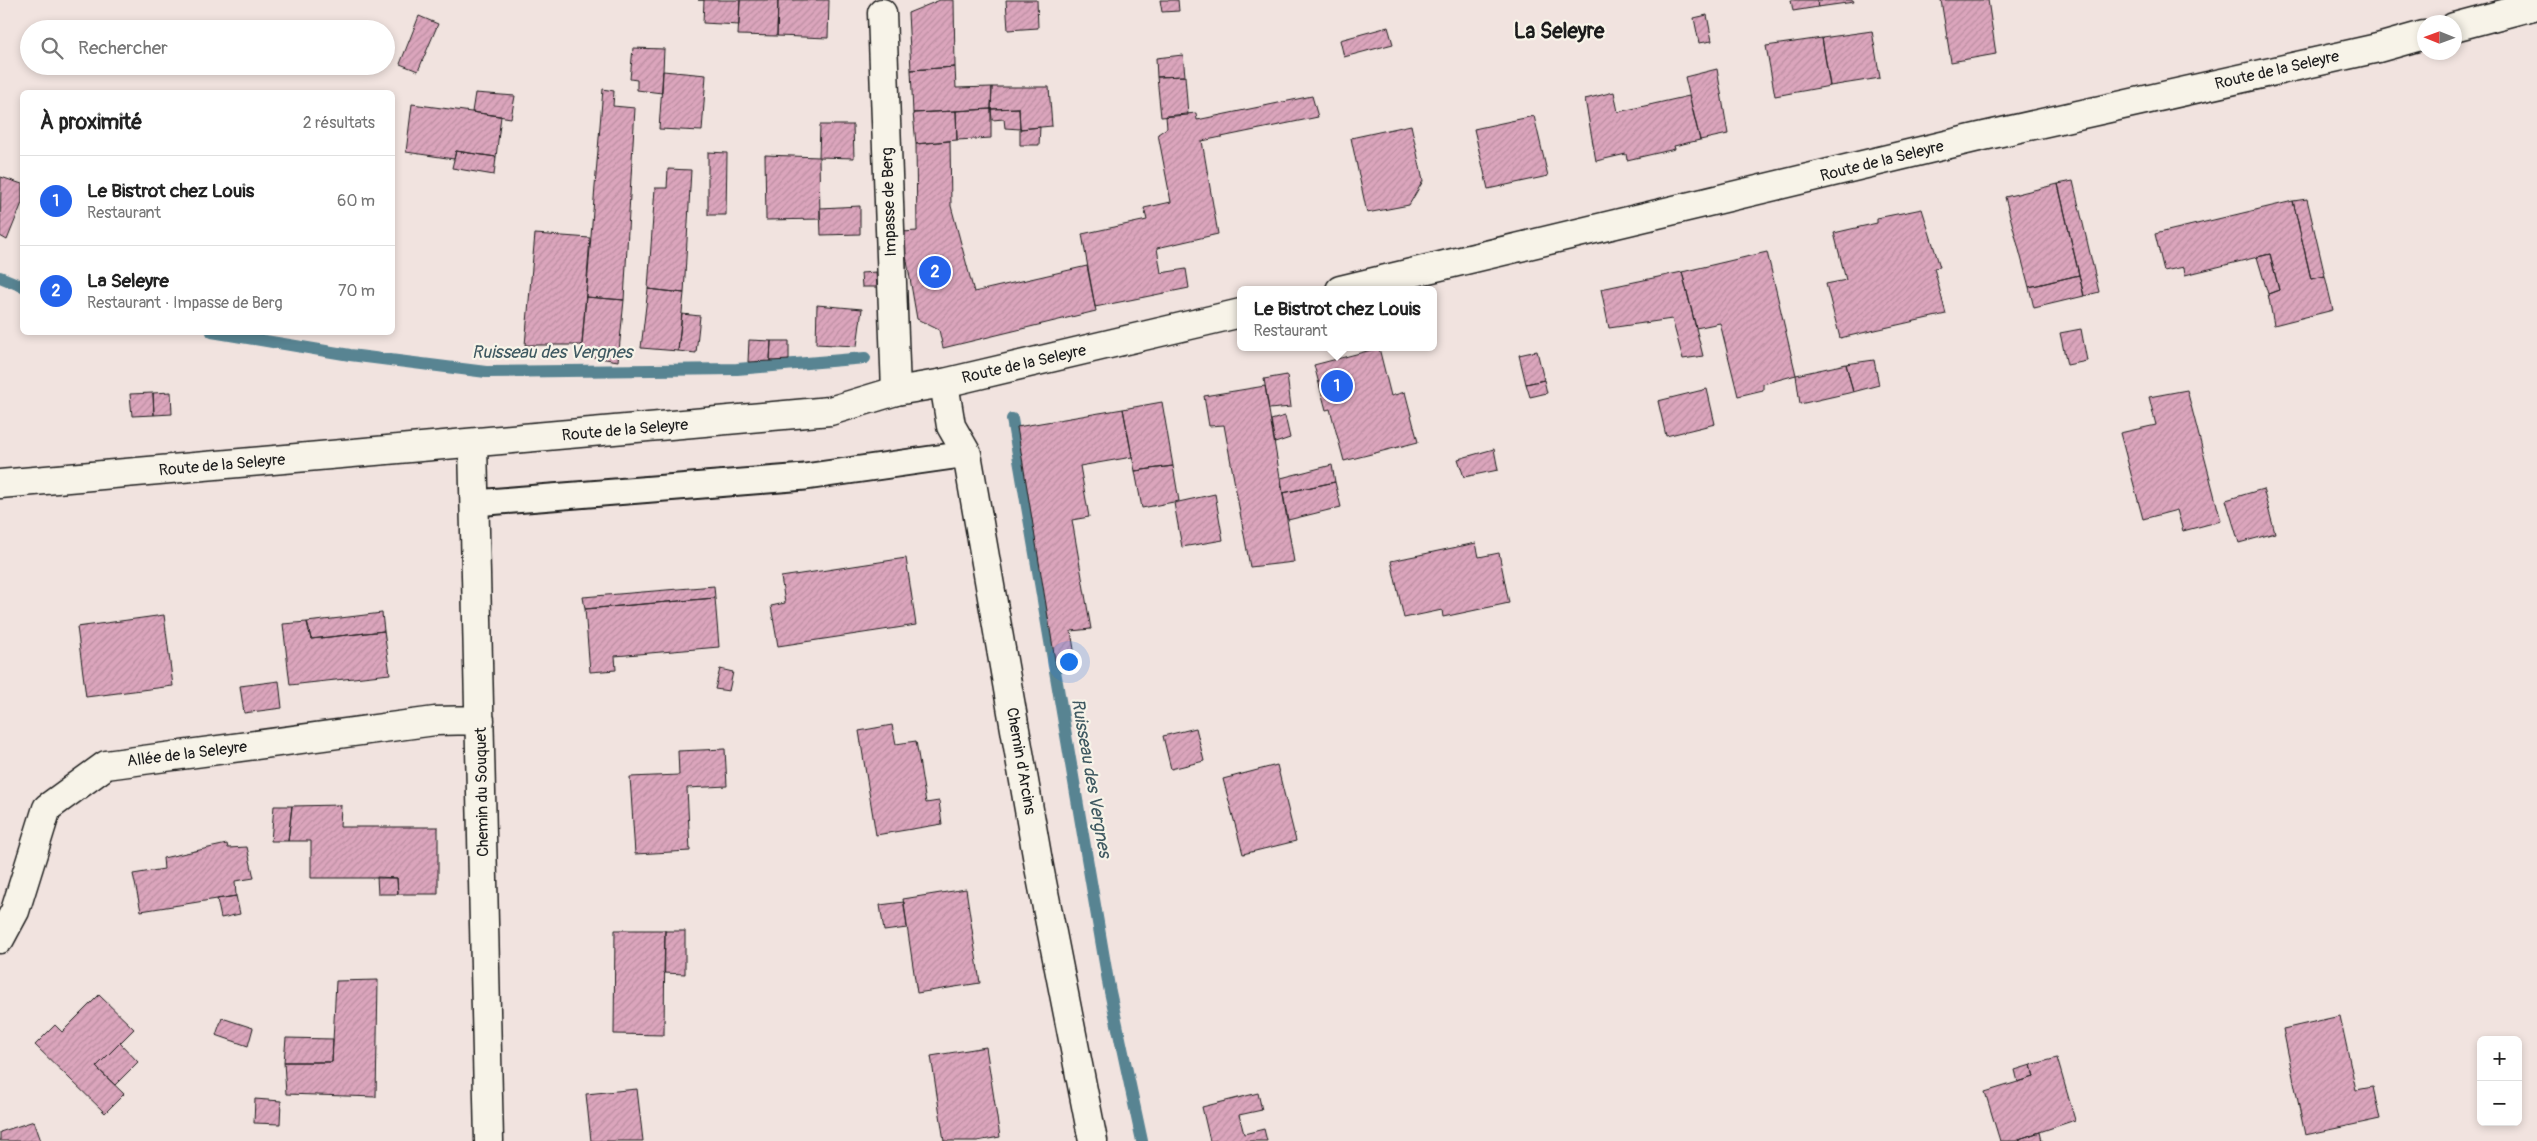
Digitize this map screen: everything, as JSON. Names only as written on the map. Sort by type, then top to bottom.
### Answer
[{"type":"street","points":[[2462,25],[2537,5]]},
{"type":"street","name":"Impasse de Berg","points":[[882,13],[896,391]]},
{"type":"street","name":"Route de la Seleyre","points":[[1357,286],[1975,138],[2378,48],[2417,37]]},
{"type":"street","name":"Route de la Seleyre","points":[[0,484],[195,465],[474,444],[830,411],[896,391],[944,383],[1237,314]]},
{"type":"street","name":"Chemin d'Arcins","points":[[944,383],[951,426],[967,454],[1039,868],[1093,1141]]},
{"type":"street","name":"Chemin du Souquet","points":[[474,444],[489,1141]]},
{"type":"street","name":"Allée de la Seleyre","points":[[0,939],[15,911],[47,808],[106,765],[435,721],[480,720]]},
{"type":"lane","points":[[475,503],[805,477],[967,454]]},
{"type":"building","points":[[704,0],[740,0],[739,25],[703,23]]},
{"type":"building","points":[[740,0],[778,0],[777,36],[738,35]]},
{"type":"building","points":[[778,0],[829,0],[828,38],[777,36]]},
{"type":"building","points":[[940,0],[954,0],[955,67],[911,70],[908,13]]},
{"type":"building","points":[[1006,0],[1037,0],[1038,28],[1008,30]]},
{"type":"building","points":[[1160,0],[1178,0],[1179,11],[1162,12]]},
{"type":"building","points":[[1791,0],[1817,0],[1818,7],[1793,11]]},
{"type":"building","points":[[1817,0],[1853,0],[1854,2],[1818,7]]},
{"type":"building","points":[[1941,0],[1988,0],[1996,54],[1951,62]]},
{"type":"building","points":[[1707,15],[1712,41],[1699,43],[1694,18]]},
{"type":"building","points":[[419,16],[438,24],[418,71],[400,64]]},
{"type":"building","points":[[1388,27],[1393,44],[1344,57],[1340,40]]},
{"type":"building","points":[[1872,31],[1880,78],[1830,86],[1822,38]]},
{"type":"building","points":[[1822,38],[1830,86],[1775,96],[1766,46]]},
{"type":"building","points":[[633,48],[664,49],[662,93],[637,90],[637,80],[630,79]]},
{"type":"building","points":[[1183,55],[1185,76],[1157,77],[1156,58]]},
{"type":"building","points":[[955,67],[956,88],[992,87],[991,109],[913,113],[911,70]]},
{"type":"building","points":[[1717,69],[1728,134],[1700,140],[1685,77]]},
{"type":"building","points":[[663,71],[706,75],[702,131],[659,129]]},
{"type":"building","points":[[1185,76],[1188,115],[1161,117],[1157,77]]},
{"type":"building","points":[[992,87],[1049,87],[1052,126],[1020,129],[1019,108],[991,109]]},
{"type":"building","points":[[603,89],[614,91],[613,106],[635,108],[624,300],[586,297]]},
{"type":"building","points":[[1614,92],[1618,112],[1689,96],[1700,140],[1674,146],[1675,149],[1627,160],[1626,154],[1596,161],[1585,99]]},
{"type":"building","points":[[475,93],[515,96],[511,118],[472,112]]},
{"type":"building","points":[[1312,96],[1318,117],[1202,141],[1218,234],[1157,248],[1161,273],[1186,269],[1189,288],[1095,307],[1082,234],[1147,220],[1144,208],[1171,202],[1158,134],[1167,128],[1166,116],[1196,113],[1197,120]]},
{"type":"building","points":[[412,104],[501,116],[496,157],[456,151],[454,159],[406,152]]},
{"type":"building","points":[[1019,108],[1020,129],[1005,128],[1004,119],[992,120],[991,109]]},
{"type":"building","points":[[991,109],[991,138],[957,140],[956,111]]},
{"type":"building","points":[[956,111],[957,140],[916,144],[913,113]]},
{"type":"building","points":[[1534,116],[1548,176],[1488,189],[1474,129]]},
{"type":"building","points":[[820,125],[853,125],[854,158],[819,157]]},
{"type":"building","points":[[1411,125],[1423,181],[1409,205],[1367,213],[1351,138]]},
{"type":"building","points":[[1040,127],[1039,145],[1020,145],[1020,129]]},
{"type":"building","points":[[950,141],[951,206],[974,292],[1087,266],[1096,311],[943,348],[939,330],[917,319],[902,232],[917,231],[916,144]]},
{"type":"building","points":[[456,151],[496,157],[494,175],[452,168]]},
{"type":"building","points":[[708,152],[727,153],[726,215],[708,215]]},
{"type":"building","points":[[765,155],[819,157],[820,219],[766,220]]},
{"type":"building","points":[[668,169],[691,170],[684,293],[648,289],[655,188],[667,188]]},
{"type":"building","points":[[1,177],[20,183],[20,208],[7,240],[0,236]]},
{"type":"building","points":[[2073,181],[2099,292],[2084,296],[2058,184]]},
{"type":"building","points":[[2058,184],[2079,275],[2029,287],[2005,197]]},
{"type":"building","points":[[2307,199],[2325,276],[2311,279],[2293,201]]},
{"type":"building","points":[[2293,201],[2311,279],[2325,276],[2333,310],[2274,325],[2268,294],[2279,290],[2270,254],[2185,275],[2184,267],[2164,271],[2155,234]]},
{"type":"building","points":[[860,206],[860,234],[821,235],[820,208]]},
{"type":"building","points":[[1922,209],[1940,267],[1934,268],[1946,314],[1840,338],[1826,284],[1846,280],[1834,233],[1877,223],[1877,218]]},
{"type":"building","points":[[535,234],[590,238],[582,345],[525,345]]},
{"type":"building","points":[[1767,252],[1796,375],[1763,384],[1763,390],[1738,396],[1720,323],[1696,328],[1682,272]]},
{"type":"building","points":[[2270,254],[2279,290],[2268,294],[2257,257]]},
{"type":"building","points":[[876,272],[877,287],[862,287],[861,273]]},
{"type":"building","points":[[1682,272],[1703,356],[1683,359],[1672,319],[1609,328],[1601,289]]},
{"type":"building","points":[[2079,275],[2084,296],[2034,308],[2029,287]]},
{"type":"building","points":[[648,289],[684,293],[678,351],[641,348]]},
{"type":"building","points":[[586,297],[624,300],[618,361],[581,355]]},
{"type":"building","points":[[817,305],[862,309],[857,346],[816,344]]},
{"type":"building","points":[[682,314],[700,316],[696,353],[678,351]]},
{"type":"building","points":[[2081,329],[2087,361],[2067,365],[2060,333]]},
{"type":"building","points":[[749,340],[771,341],[770,361],[748,362]]},
{"type":"building","points":[[771,341],[789,341],[789,360],[770,361]]},
{"type":"building","points":[[1368,351],[1380,351],[1391,396],[1405,392],[1418,442],[1344,461],[1330,409],[1326,410],[1314,365]]},
{"type":"building","points":[[1537,351],[1544,380],[1526,384],[1519,355]]},
{"type":"building","points":[[1874,360],[1879,385],[1853,392],[1846,364]]},
{"type":"building","points":[[1846,364],[1853,392],[1800,404],[1796,375]]},
{"type":"building","points":[[1287,375],[1291,407],[1269,409],[1264,379]]},
{"type":"building","points":[[1544,380],[1547,393],[1530,397],[1526,384]]},
{"type":"building","points":[[1265,386],[1294,562],[1250,567],[1224,425],[1209,426],[1204,396]]},
{"type":"building","points":[[1707,389],[1715,424],[1666,436],[1658,401]]},
{"type":"building","points":[[2187,390],[2221,521],[2183,531],[2177,510],[2143,519],[2120,433],[2156,425],[2149,397]]},
{"type":"building","points":[[171,392],[172,414],[154,415],[153,393]]},
{"type":"building","points":[[153,393],[154,415],[132,416],[130,394]]},
{"type":"building","points":[[1162,402],[1173,466],[1135,471],[1123,409]]},
{"type":"building","points":[[1123,409],[1132,457],[1080,466],[1089,517],[1072,520],[1091,629],[1071,631],[1076,662],[1056,666],[1017,427]]},
{"type":"building","points":[[1285,416],[1290,438],[1275,443],[1271,420]]},
{"type":"building","points":[[1494,449],[1498,470],[1464,477],[1458,459]]},
{"type":"building","points":[[1332,465],[1335,482],[1283,493],[1281,478]]},
{"type":"building","points":[[1173,466],[1179,501],[1142,508],[1135,471]]},
{"type":"building","points":[[1335,482],[1341,507],[1288,520],[1283,493]]},
{"type":"building","points":[[2263,489],[2275,533],[2239,543],[2226,500]]},
{"type":"building","points":[[1215,494],[1223,540],[1182,547],[1174,503]]},
{"type":"building","points":[[1476,543],[1479,557],[1499,553],[1509,603],[1443,617],[1442,610],[1404,618],[1391,561]]},
{"type":"building","points":[[906,558],[916,625],[778,646],[771,606],[785,603],[781,577]]},
{"type":"building","points":[[714,586],[715,598],[585,609],[583,597]]},
{"type":"building","points":[[715,598],[719,647],[615,656],[616,670],[590,672],[585,609]]},
{"type":"building","points":[[382,613],[384,631],[311,639],[307,622]]},
{"type":"building","points":[[164,615],[173,686],[86,697],[77,627]]},
{"type":"building","points":[[307,622],[311,639],[384,631],[390,674],[290,685],[283,624]]},
{"type":"building","points":[[720,669],[733,672],[729,691],[715,689]]},
{"type":"building","points":[[279,681],[282,708],[244,713],[240,686]]},
{"type":"building","points":[[892,725],[896,744],[916,741],[926,803],[939,801],[942,824],[876,835],[859,731]]},
{"type":"building","points":[[1196,728],[1204,761],[1171,769],[1163,736]]},
{"type":"building","points":[[725,749],[727,786],[687,788],[690,851],[635,854],[630,777],[679,775],[678,751]]},
{"type":"building","points":[[1277,765],[1296,841],[1243,854],[1223,779]]},
{"type":"building","points":[[341,805],[340,827],[438,827],[438,894],[398,894],[397,878],[311,878],[311,841],[288,841],[292,806]]},
{"type":"building","points":[[274,806],[292,806],[288,841],[271,841]]},
{"type":"building","points":[[227,844],[228,848],[247,847],[254,878],[235,881],[236,896],[141,911],[133,874],[164,869],[163,858]]},
{"type":"building","points":[[377,877],[397,878],[398,894],[378,894]]},
{"type":"building","points":[[966,889],[980,983],[917,993],[903,899]]},
{"type":"building","points":[[236,896],[240,914],[221,918],[217,899]]},
{"type":"building","points":[[904,902],[907,928],[884,931],[880,905]]},
{"type":"building","points":[[615,930],[665,930],[664,1035],[614,1034]]},
{"type":"building","points":[[665,931],[685,931],[685,974],[664,973]]},
{"type":"building","points":[[378,980],[376,1097],[286,1094],[284,1062],[332,1062],[336,981]]},
{"type":"building","points":[[99,995],[134,1029],[96,1067],[124,1094],[105,1113],[35,1045],[55,1025],[62,1032]]},
{"type":"building","points":[[2340,1016],[2356,1090],[2373,1087],[2380,1119],[2305,1135],[2283,1029]]},
{"type":"building","points":[[222,1018],[253,1028],[248,1046],[216,1035]]},
{"type":"building","points":[[286,1038],[333,1039],[332,1062],[284,1062]]},
{"type":"building","points":[[120,1043],[138,1062],[115,1085],[96,1067]]},
{"type":"building","points":[[986,1047],[1000,1137],[977,1141],[944,1141],[931,1056]]},
{"type":"building","points":[[2057,1058],[2075,1120],[2019,1139],[2020,1141],[2000,1141],[1985,1092],[2034,1077],[2031,1065]]},
{"type":"building","points":[[2031,1065],[2034,1077],[2018,1082],[2015,1070]]},
{"type":"building","points":[[637,1089],[643,1141],[591,1141],[586,1094]]},
{"type":"building","points":[[1258,1093],[1262,1110],[1239,1115],[1244,1134],[1264,1129],[1267,1141],[1210,1141],[1202,1107]]},
{"type":"building","points":[[255,1099],[281,1101],[280,1124],[254,1123]]},
{"type":"building","points":[[34,1121],[41,1141],[0,1141],[0,1132]]},
{"type":"building","points":[[2040,1132],[2042,1141],[2020,1141],[2019,1139]]},
{"type":"waterway","name":"Ruisseau des Vergnes","points":[[0,277],[20,285]]},
{"type":"waterway","name":"Ruisseau des Vergnes","points":[[230,335],[350,355],[486,372],[737,369],[865,358]]},
{"type":"waterway","name":"Ruisseau des Vergnes","points":[[1012,419],[1109,987],[1142,1141]]},
{"type":"place","name":"La Seleyre","points":[[935,272]]},
{"type":"place","name":"Le Bistrot chez Louis","points":[[1337,386]]},
{"type":"district","name":"La Seleyre","points":[[1559,31]]}]
